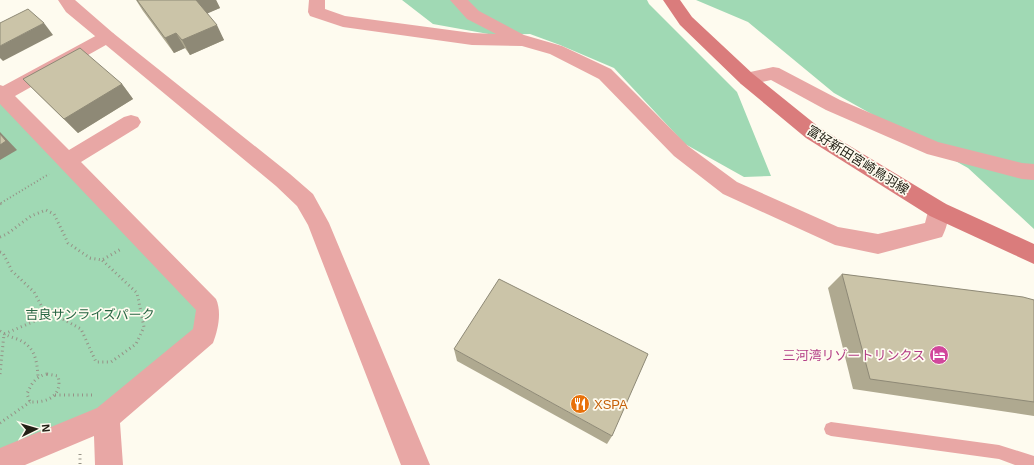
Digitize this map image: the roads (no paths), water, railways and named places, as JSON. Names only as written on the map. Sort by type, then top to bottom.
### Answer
[{"type":"main road","name":"富好新田宮崎鳥羽線","points":[[671,0],[686,21],[747,79],[813,134],[938,210],[1034,254]]},
{"type":"street","points":[[66,0],[72,8],[283,180],[305,200],[318,223],[416,465]]},
{"type":"street","points":[[317,0],[316,12],[342,21],[472,39],[522,40]]},
{"type":"street","points":[[458,0],[473,15],[522,40],[556,50],[605,74],[681,151],[730,188],[835,236],[878,244],[934,230],[938,210]]},
{"type":"street","points":[[0,462],[103,406],[204,335],[208,307],[61,166],[1,94],[107,37]]},
{"type":"street","points":[[747,79],[773,73],[833,106],[934,149],[1022,172],[1034,172]]},
{"type":"street","points":[[61,166],[131,122]]},
{"type":"street","points":[[103,406],[109,465]]},
{"type":"lane","points":[[831,429],[999,452],[1034,464]]},
{"type":"place","name":"三河湾リゾートリンクス","points":[[939,355]]},
{"type":"place","name":"XSPA","points":[[580,404]]},
{"type":"park label","name":"吉良サンライズパーク","points":[[90,314]]}]
